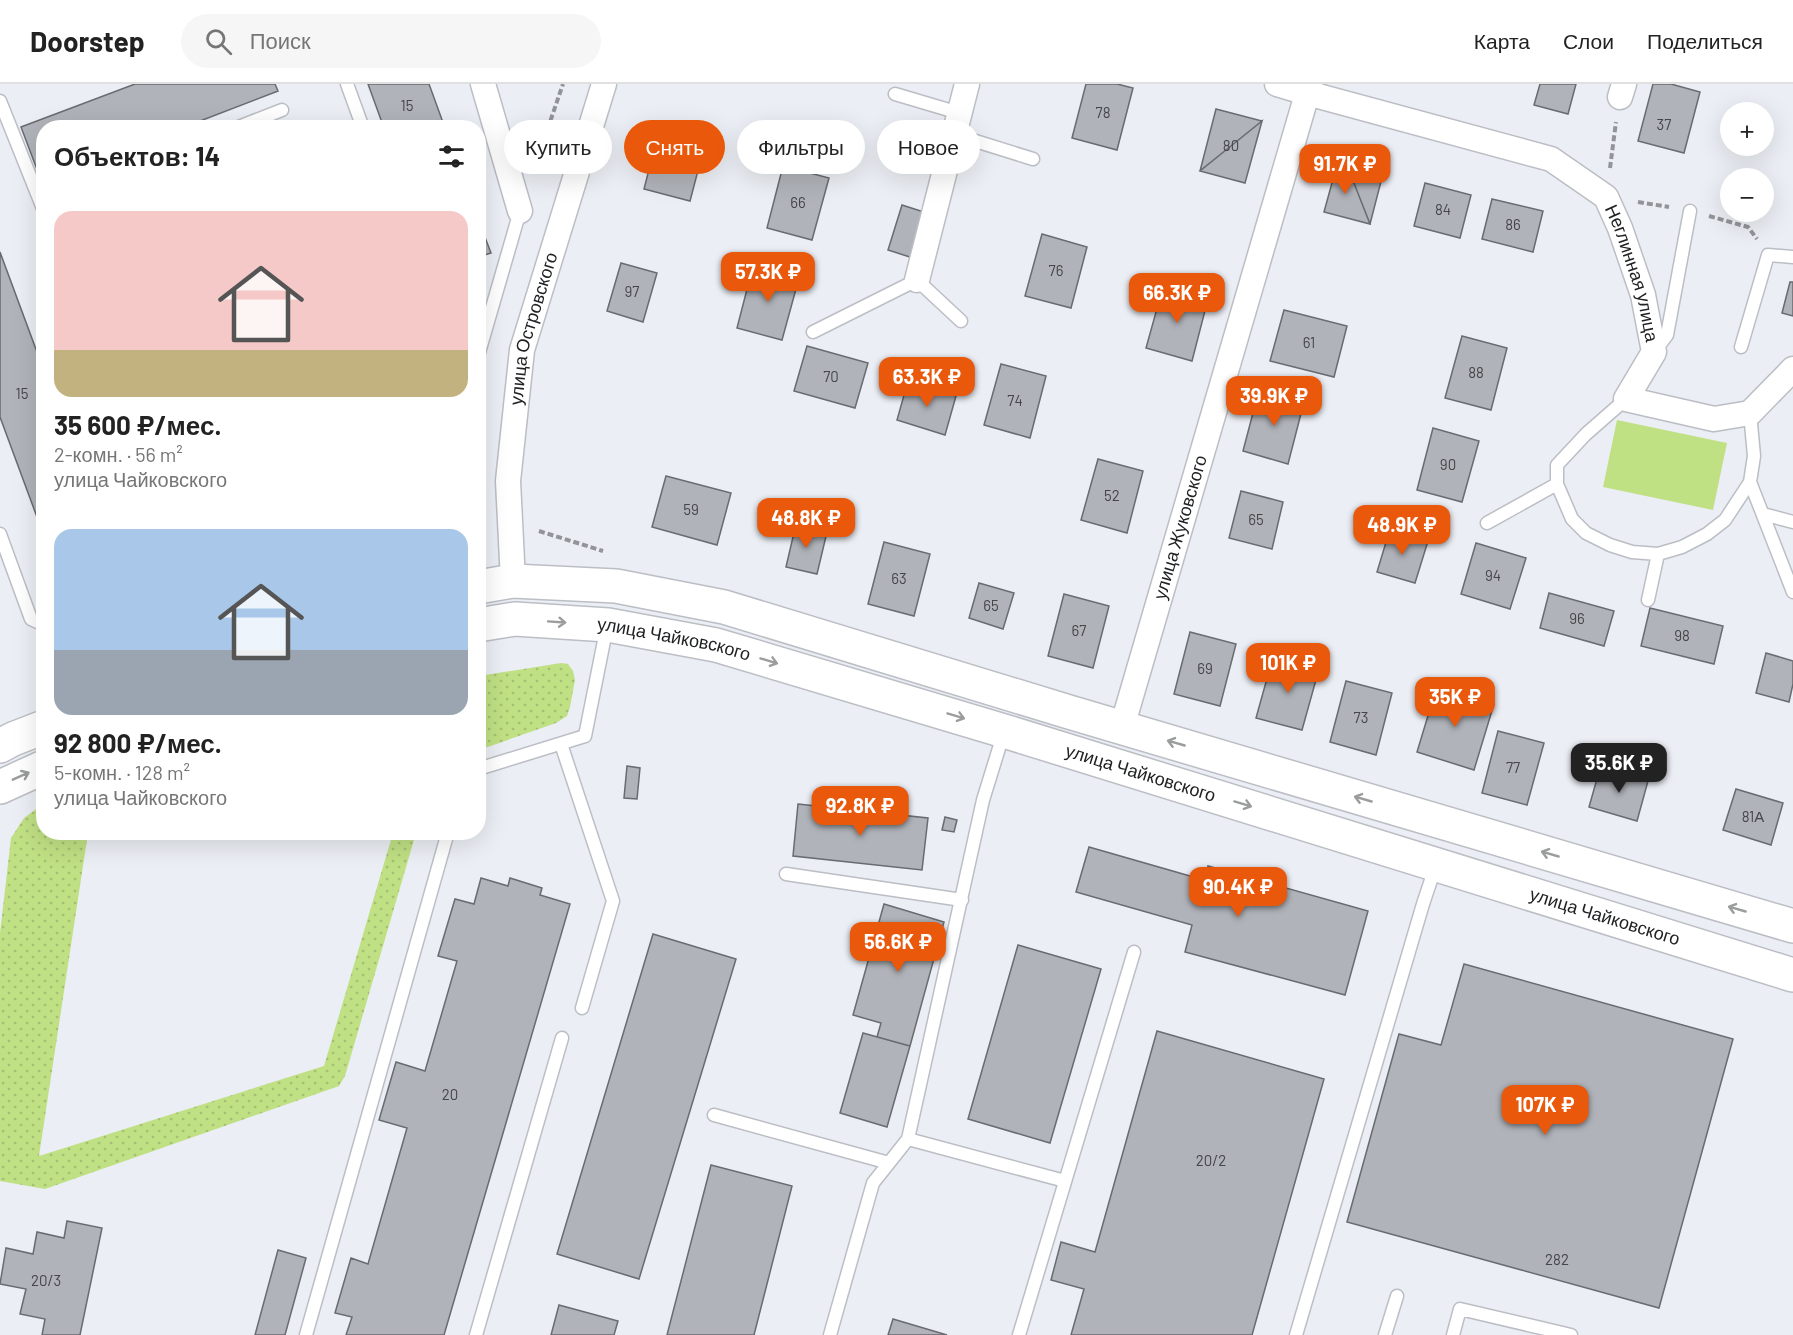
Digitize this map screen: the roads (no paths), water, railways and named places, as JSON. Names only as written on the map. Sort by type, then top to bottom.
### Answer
[{"type":"main road","points":[[513,581],[515,619]]},
{"type":"main road","points":[[486,586],[513,581],[616,586],[724,607],[1793,926]]},
{"type":"main road","name":"улица Чайковского","points":[[486,624],[515,619],[608,625],[716,645],[1437,863],[1793,975]]},
{"type":"main road","points":[[0,746],[36,730]]},
{"type":"main road","points":[[0,787],[36,770]]},
{"type":"street","points":[[483,84],[520,211]]},
{"type":"street","name":"улица Островского","points":[[513,581],[508,481],[522,350],[604,84]]},
{"type":"street","points":[[957,120],[966,84]]},
{"type":"street","name":"Неглинная улица","points":[[1277,84],[1308,89],[1551,159],[1606,197],[1620,228],[1643,295],[1654,352],[1626,399]]},
{"type":"street","name":"улица Жуковского","points":[[1122,727],[1308,89]]},
{"type":"street","points":[[917,280],[944,174]]},
{"type":"street","points":[[1626,399],[1714,419],[1750,413],[1793,369]]},
{"type":"lane","points":[[347,84],[360,120]]},
{"type":"lane","points":[[896,94],[948,120]]},
{"type":"lane","points":[[0,101],[36,189]]},
{"type":"lane","points":[[256,120],[282,110]]},
{"type":"lane","points":[[980,135],[1034,159]]},
{"type":"lane","points":[[486,328],[520,211]]},
{"type":"lane","points":[[1654,352],[1667,335],[1690,211]]},
{"type":"lane","points":[[1741,347],[1768,255],[1793,257]]},
{"type":"lane","points":[[813,332],[917,280],[961,321]]},
{"type":"lane","points":[[1626,399],[1586,434],[1557,465],[1557,484],[1572,519],[1586,533],[1610,545],[1632,552],[1658,554],[1682,547],[1707,534],[1725,520],[1750,482],[1754,456],[1750,413]]},
{"type":"lane","points":[[1750,482],[1793,592]]},
{"type":"lane","points":[[1487,523],[1557,484]]},
{"type":"lane","points":[[1763,514],[1793,522]]},
{"type":"lane","points":[[0,534],[31,619],[36,621]]},
{"type":"lane","points":[[1648,600],[1658,554]]},
{"type":"lane","points":[[486,767],[585,736],[608,625]]},
{"type":"lane","points":[[830,1335],[873,1183],[908,1139],[983,800],[1004,731]]},
{"type":"lane","points":[[561,744],[613,901],[582,1008]]},
{"type":"lane","points":[[306,1335],[446,840]]},
{"type":"lane","points":[[1296,1335],[1437,863]]},
{"type":"lane","points":[[786,874],[962,900]]},
{"type":"lane","points":[[1019,1335],[1134,952]]},
{"type":"lane","points":[[476,1335],[562,1038]]},
{"type":"lane","points":[[714,1115],[889,1163]]},
{"type":"lane","points":[[908,1139],[1065,1181]]},
{"type":"lane","points":[[1386,1335],[1397,1296]]},
{"type":"lane","points":[[1453,1335],[1460,1309],[1571,1335]]}]
